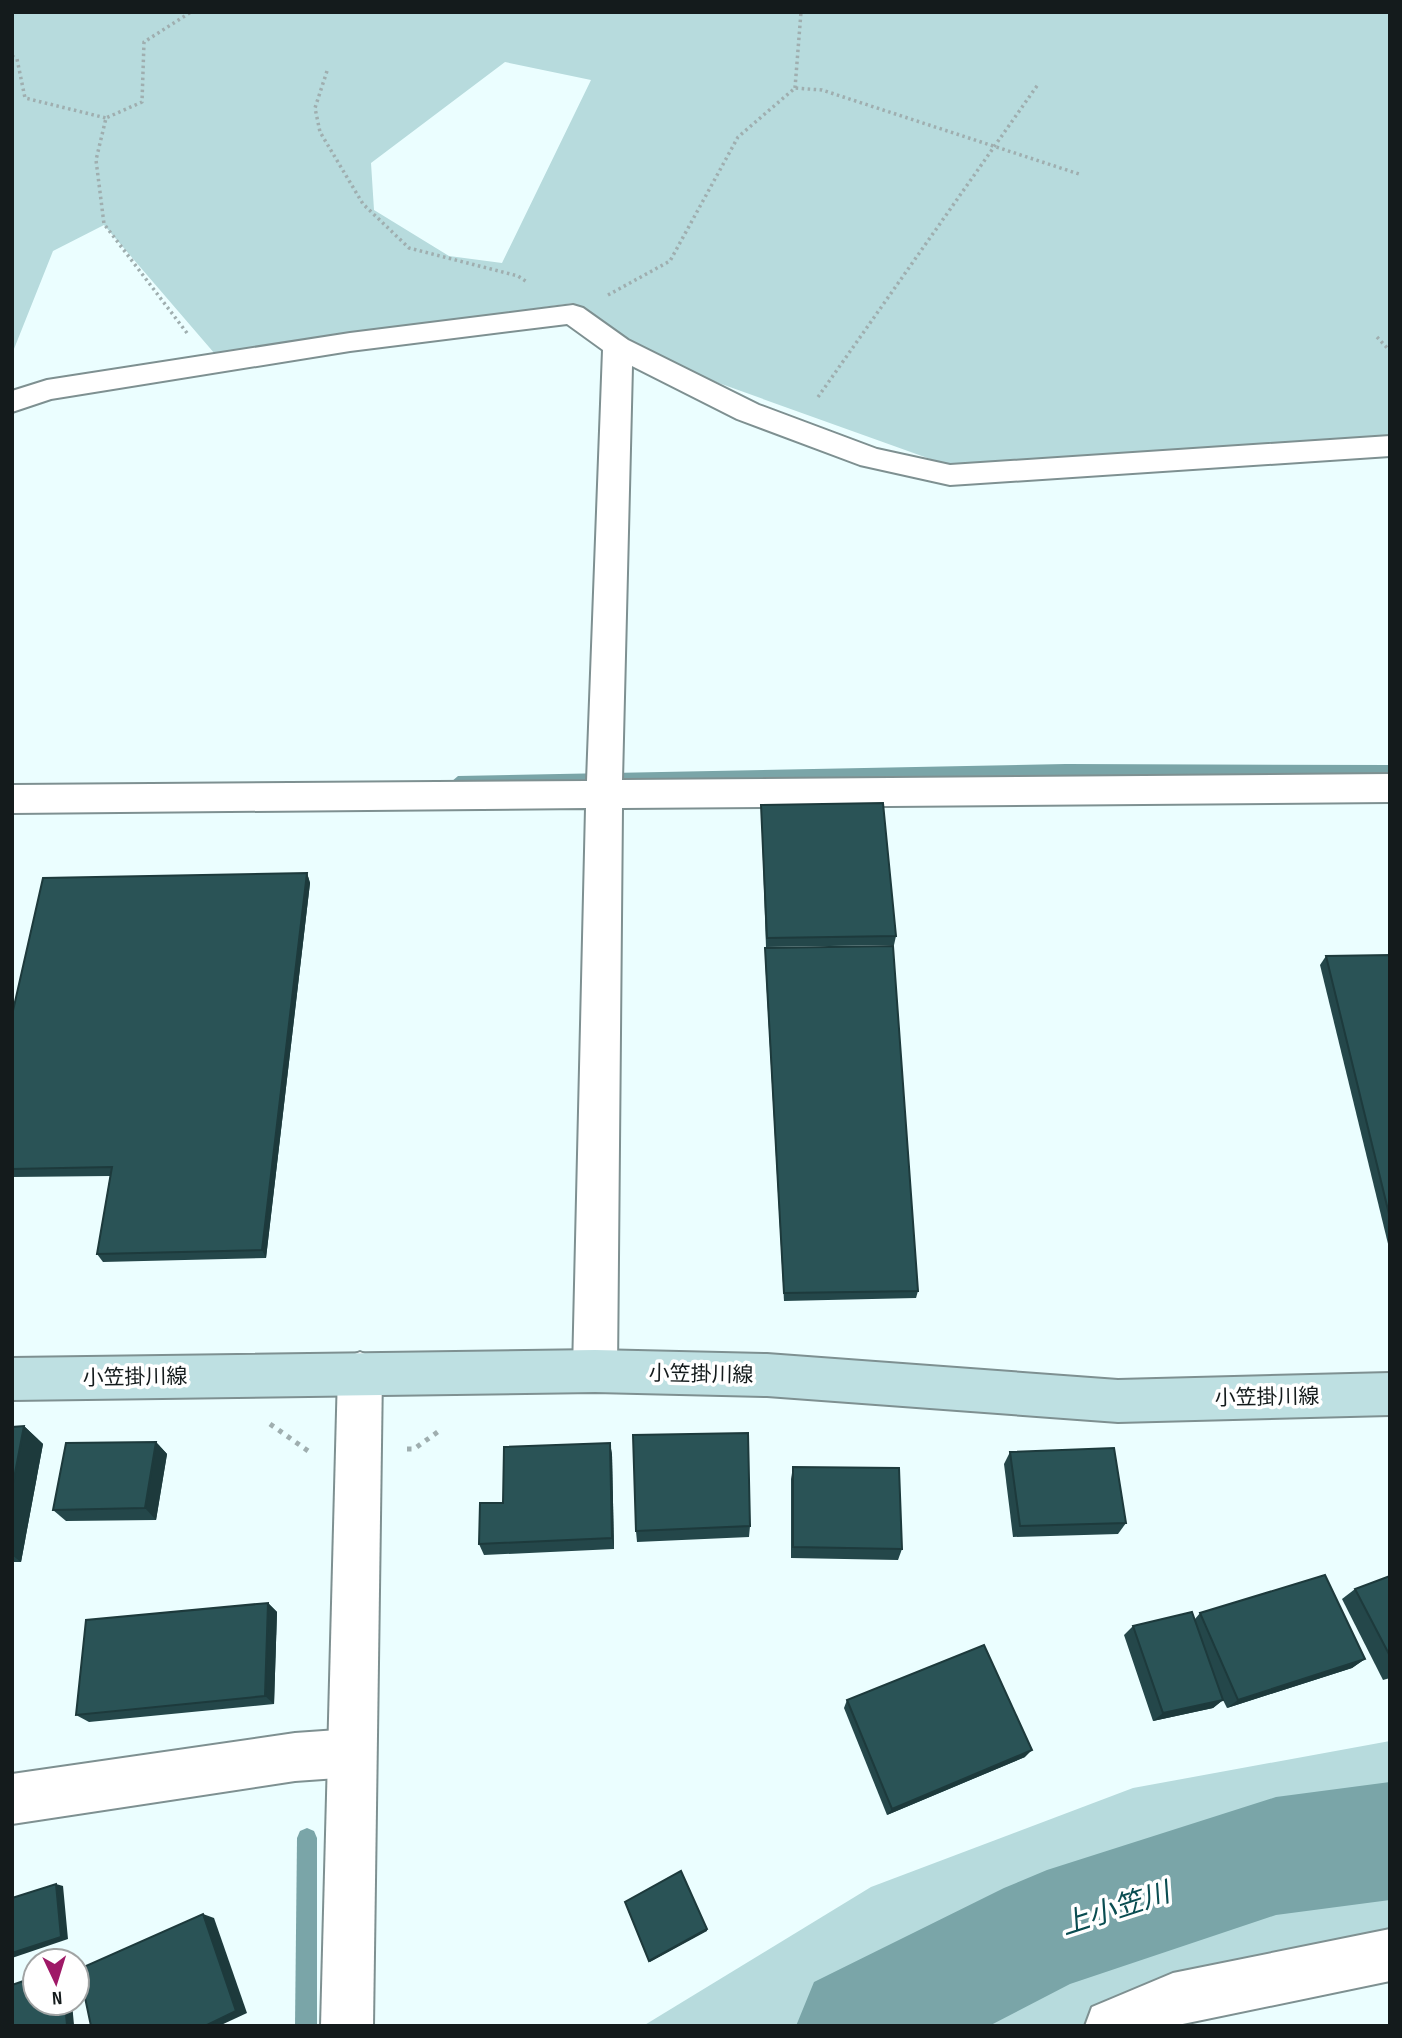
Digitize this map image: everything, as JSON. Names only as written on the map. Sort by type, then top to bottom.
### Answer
[{"type":"main road","name":"小笠掛川線","points":[[12,1379],[595,1371],[767,1375],[1118,1401],[1390,1394]]},
{"type":"street","points":[[12,402],[47,390],[350,342],[573,314],[618,347],[747,412],[871,458],[950,475],[1390,446]]},
{"type":"street","points":[[595,1371],[604,778],[618,347]]},
{"type":"street","points":[[12,799],[604,778],[1390,788]]},
{"type":"street","points":[[347,2026],[360,1373]]},
{"type":"street","points":[[12,1799],[295,1757],[352,1753]]},
{"type":"street","points":[[1111,2026],[1173,1999],[1390,1955]]},
{"type":"path","points":[[12,56],[17,60],[25,98],[106,118],[142,102],[144,42],[191,12]]},
{"type":"path","points":[[327,71],[315,108],[320,132],[363,204],[408,248],[518,276],[573,314],[670,261],[738,138],[795,88],[801,12]]},
{"type":"path","points":[[814,403],[1039,83]]},
{"type":"path","points":[[795,88],[822,90],[1082,175]]},
{"type":"path","points":[[106,118],[96,160],[104,225],[211,364]]},
{"type":"path","points":[[1377,337],[1390,351]]},
{"type":"path","points":[[262,1417],[309,1453]]},
{"type":"path","points":[[414,1449],[439,1431]]},
{"type":"shaded area","points":[[12,12],[1390,12],[1390,436],[947,465],[618,347],[573,303],[215,354],[104,225],[53,251],[12,354]],"holes":[[[505,62],[591,80],[502,263],[449,256],[374,210],[371,163]]]},
{"type":"shaded area","points":[[1390,1741],[1390,1956],[1112,2026],[643,2026],[871,1887],[1133,1788]]},
{"type":"building","points":[[883,803],[896,936],[767,938],[761,805]]},
{"type":"building","points":[[307,873],[262,1250],[97,1254],[112,1167],[12,1169],[12,1015],[43,878]]},
{"type":"building","points":[[893,946],[918,1291],[784,1293],[765,948]]},
{"type":"building","points":[[1390,955],[1390,1218],[1326,956]]},
{"type":"building","points":[[24,1426],[12,1489],[12,1427]]},
{"type":"building","points":[[748,1433],[750,1526],[636,1531],[633,1435]]},
{"type":"building","points":[[156,1442],[145,1508],[53,1510],[66,1443]]},
{"type":"building","points":[[610,1443],[612,1538],[479,1544],[480,1503],[503,1503],[504,1447]]},
{"type":"building","points":[[1114,1448],[1126,1523],[1020,1526],[1010,1452]]},
{"type":"building","points":[[793,1467],[899,1468],[902,1549],[793,1547]]},
{"type":"building","points":[[1325,1575],[1365,1659],[1238,1700],[1200,1613]]},
{"type":"building","points":[[1390,1576],[1390,1656],[1355,1589]]},
{"type":"building","points":[[268,1603],[265,1696],[76,1715],[86,1620]]},
{"type":"building","points":[[1192,1612],[1223,1700],[1163,1713],[1133,1626]]},
{"type":"building","points":[[984,1645],[1032,1750],[892,1809],[847,1700]]},
{"type":"building","points":[[681,1871],[707,1929],[649,1961],[625,1902]]},
{"type":"building","points":[[56,1884],[61,1937],[30,1947],[21,1947],[21,1950],[12,1953],[12,1898]]},
{"type":"building","points":[[203,1914],[236,2011],[205,2026],[91,2026],[91,1964]]},
{"type":"building","points":[[21,1982],[21,2017],[66,2017],[67,2025],[12,2026],[12,1985]]},
{"type":"waterway","points":[[458,782],[1066,770],[1390,771]]},
{"type":"waterway","points":[[306,2026],[307,1838]]},
{"type":"waterway","name":"上小笠川","points":[[858,2026],[1047,1931],[1276,1856],[1390,1841]]}]
